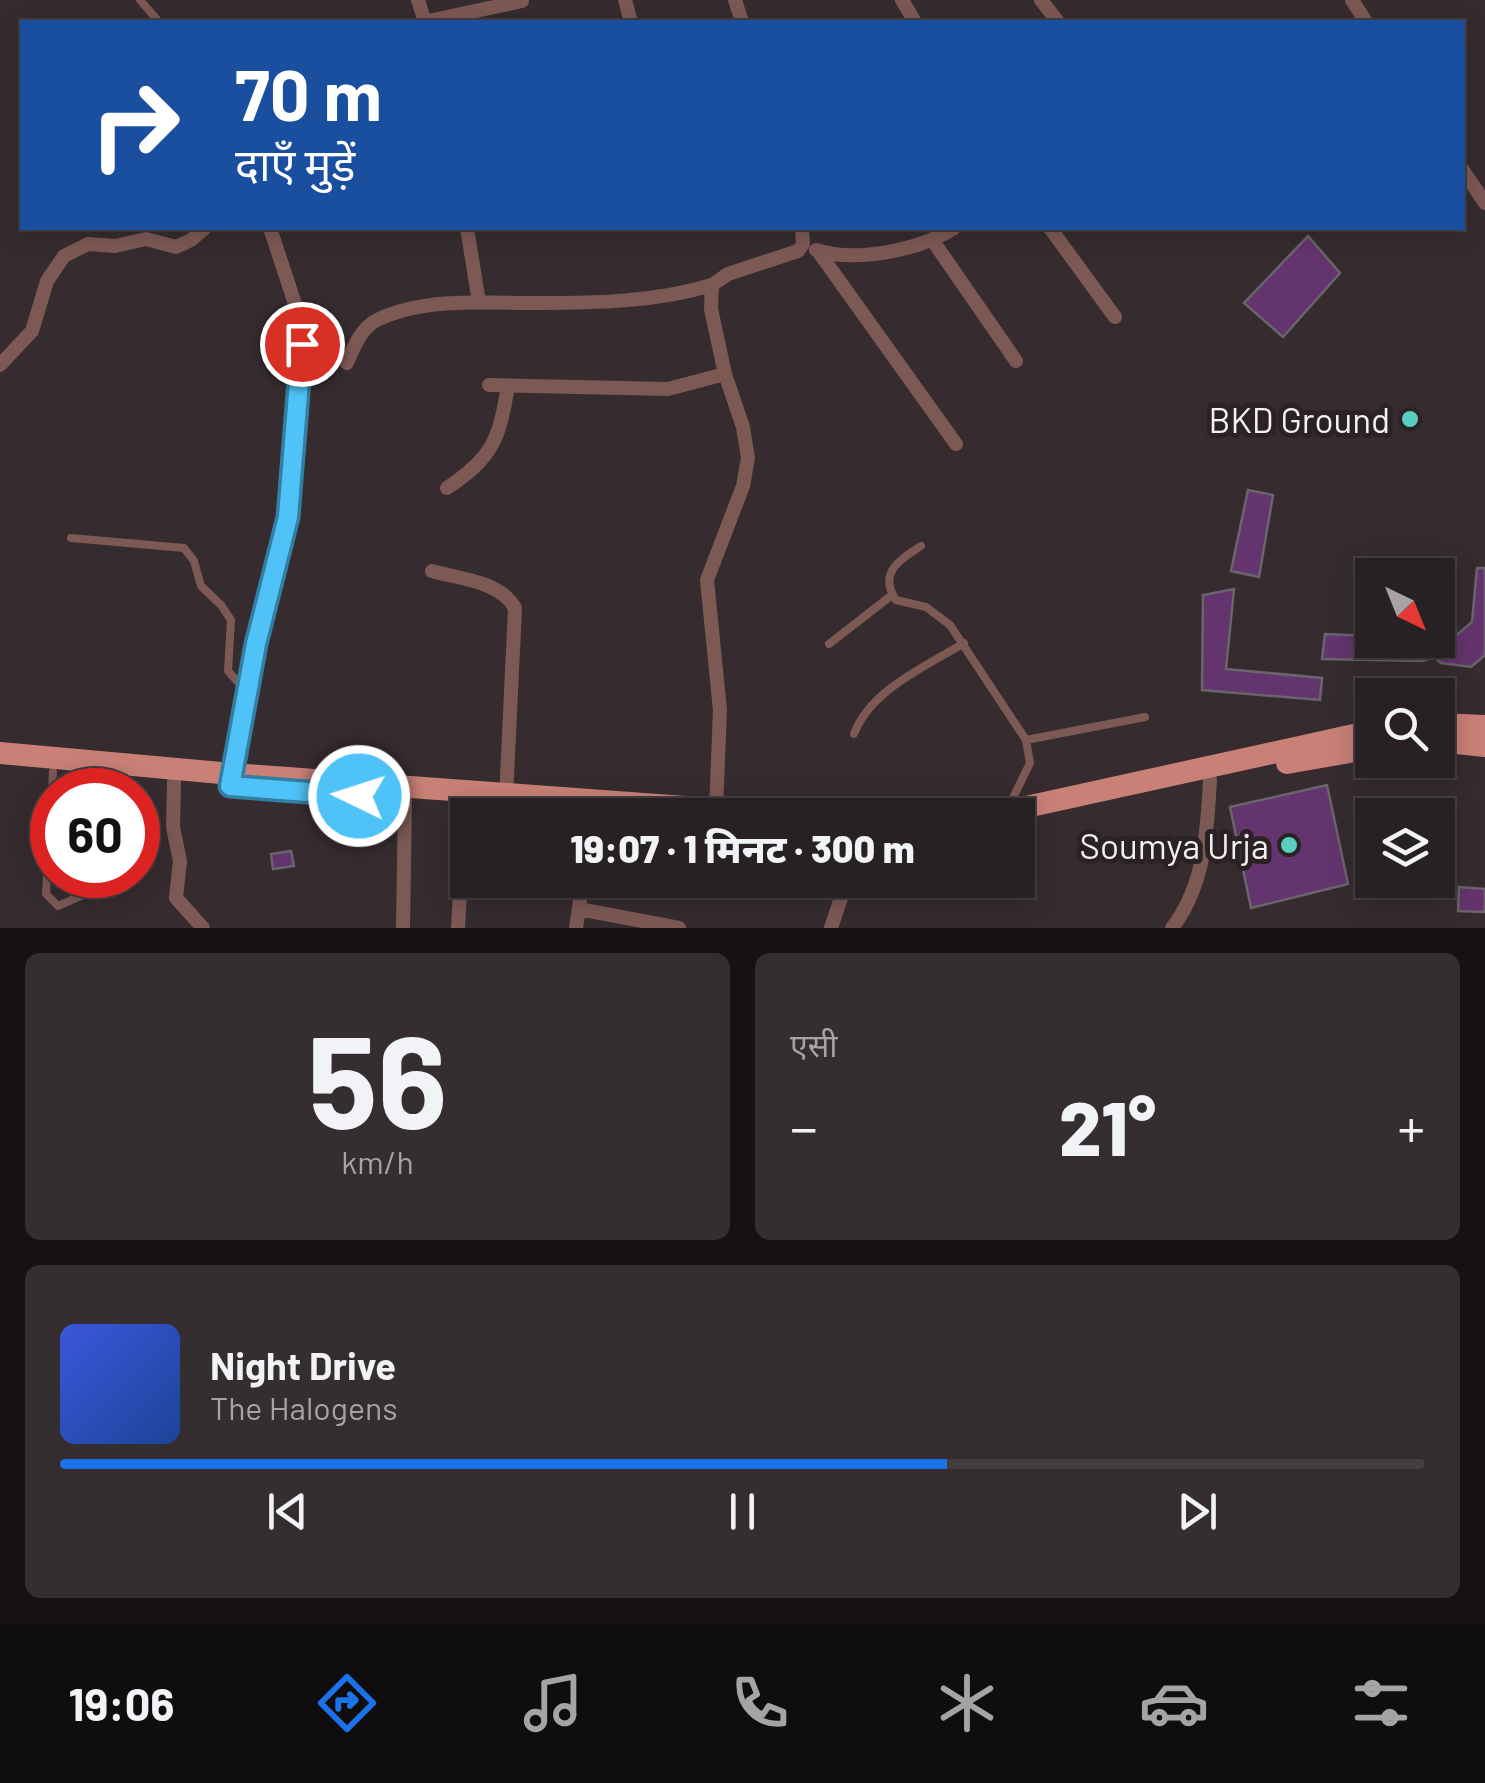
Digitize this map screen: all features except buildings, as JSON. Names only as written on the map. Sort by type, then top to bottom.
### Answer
[{"type":"main road","points":[[1455,725],[1485,726]]},
{"type":"main road","points":[[1035,810],[1355,735]]},
{"type":"main road","points":[[1455,743],[1485,746]]},
{"type":"main road","points":[[1035,811],[1355,751]]},
{"type":"main road","points":[[0,753],[450,804]]},
{"type":"main road","points":[[0,768],[30,770]]},
{"type":"main road","points":[[160,782],[230,780],[478,798]]},
{"type":"street","points":[[1041,0],[1056,20]]},
{"type":"street","points":[[433,20],[522,1]]},
{"type":"street","points":[[1465,174],[1485,204]]},
{"type":"street","points":[[0,366],[32,331],[47,281],[64,256],[88,244],[115,246],[146,239],[176,247],[202,230]]},
{"type":"street","points":[[230,780],[246,692],[288,517],[301,375],[298,313],[271,230]]},
{"type":"street","points":[[468,230],[479,302]]},
{"type":"street","points":[[347,363],[355,344],[374,322],[404,312],[479,302],[674,297],[712,285],[728,274],[790,255],[802,244],[802,230]]},
{"type":"street","points":[[802,244],[841,254],[908,250],[933,242],[951,230]]},
{"type":"street","points":[[1051,230],[1115,317]]},
{"type":"street","points":[[933,242],[1016,360]]},
{"type":"street","points":[[818,251],[956,444]]},
{"type":"street","points":[[712,285],[711,309],[724,374],[743,426],[748,458],[743,486],[707,580],[720,710],[716,798]]},
{"type":"street","points":[[489,386],[668,389],[724,374]]},
{"type":"street","points":[[446,488],[468,474],[492,449],[502,426],[508,386]]},
{"type":"street","points":[[432,571],[495,588],[515,608],[506,798]]},
{"type":"street","points":[[1172,928],[1188,904],[1203,858],[1210,780]]},
{"type":"street","points":[[174,782],[173,827],[180,861],[176,898],[203,928]]},
{"type":"street","points":[[403,928],[406,800]]},
{"type":"street","points":[[458,928],[459,898]]},
{"type":"street","points":[[576,928],[580,898]]},
{"type":"street","points":[[831,928],[841,898]]},
{"type":"street","points":[[578,909],[679,928]]},
{"type":"lane","points":[[140,0],[157,20]]},
{"type":"lane","points":[[71,538],[184,548],[194,561],[201,586],[231,620],[228,671],[246,692]]},
{"type":"lane","points":[[920,546],[887,576],[892,595],[906,604],[926,606],[941,616],[964,642],[1026,740],[1030,763],[1013,798]]},
{"type":"lane","points":[[829,644],[892,595]]},
{"type":"lane","points":[[854,734],[859,718],[874,703],[964,642]]},
{"type":"lane","points":[[1026,740],[1145,717]]},
{"type":"lane","points":[[50,898],[58,906],[77,898]]},
{"type":"place","name":"BKD Ground","points":[[1410,419]]},
{"type":"place","name":"Soumya Urja","points":[[1289,845]]},
{"type":"route","points":[[302,344],[288,517],[256,644],[230,786],[359,796]]}]
